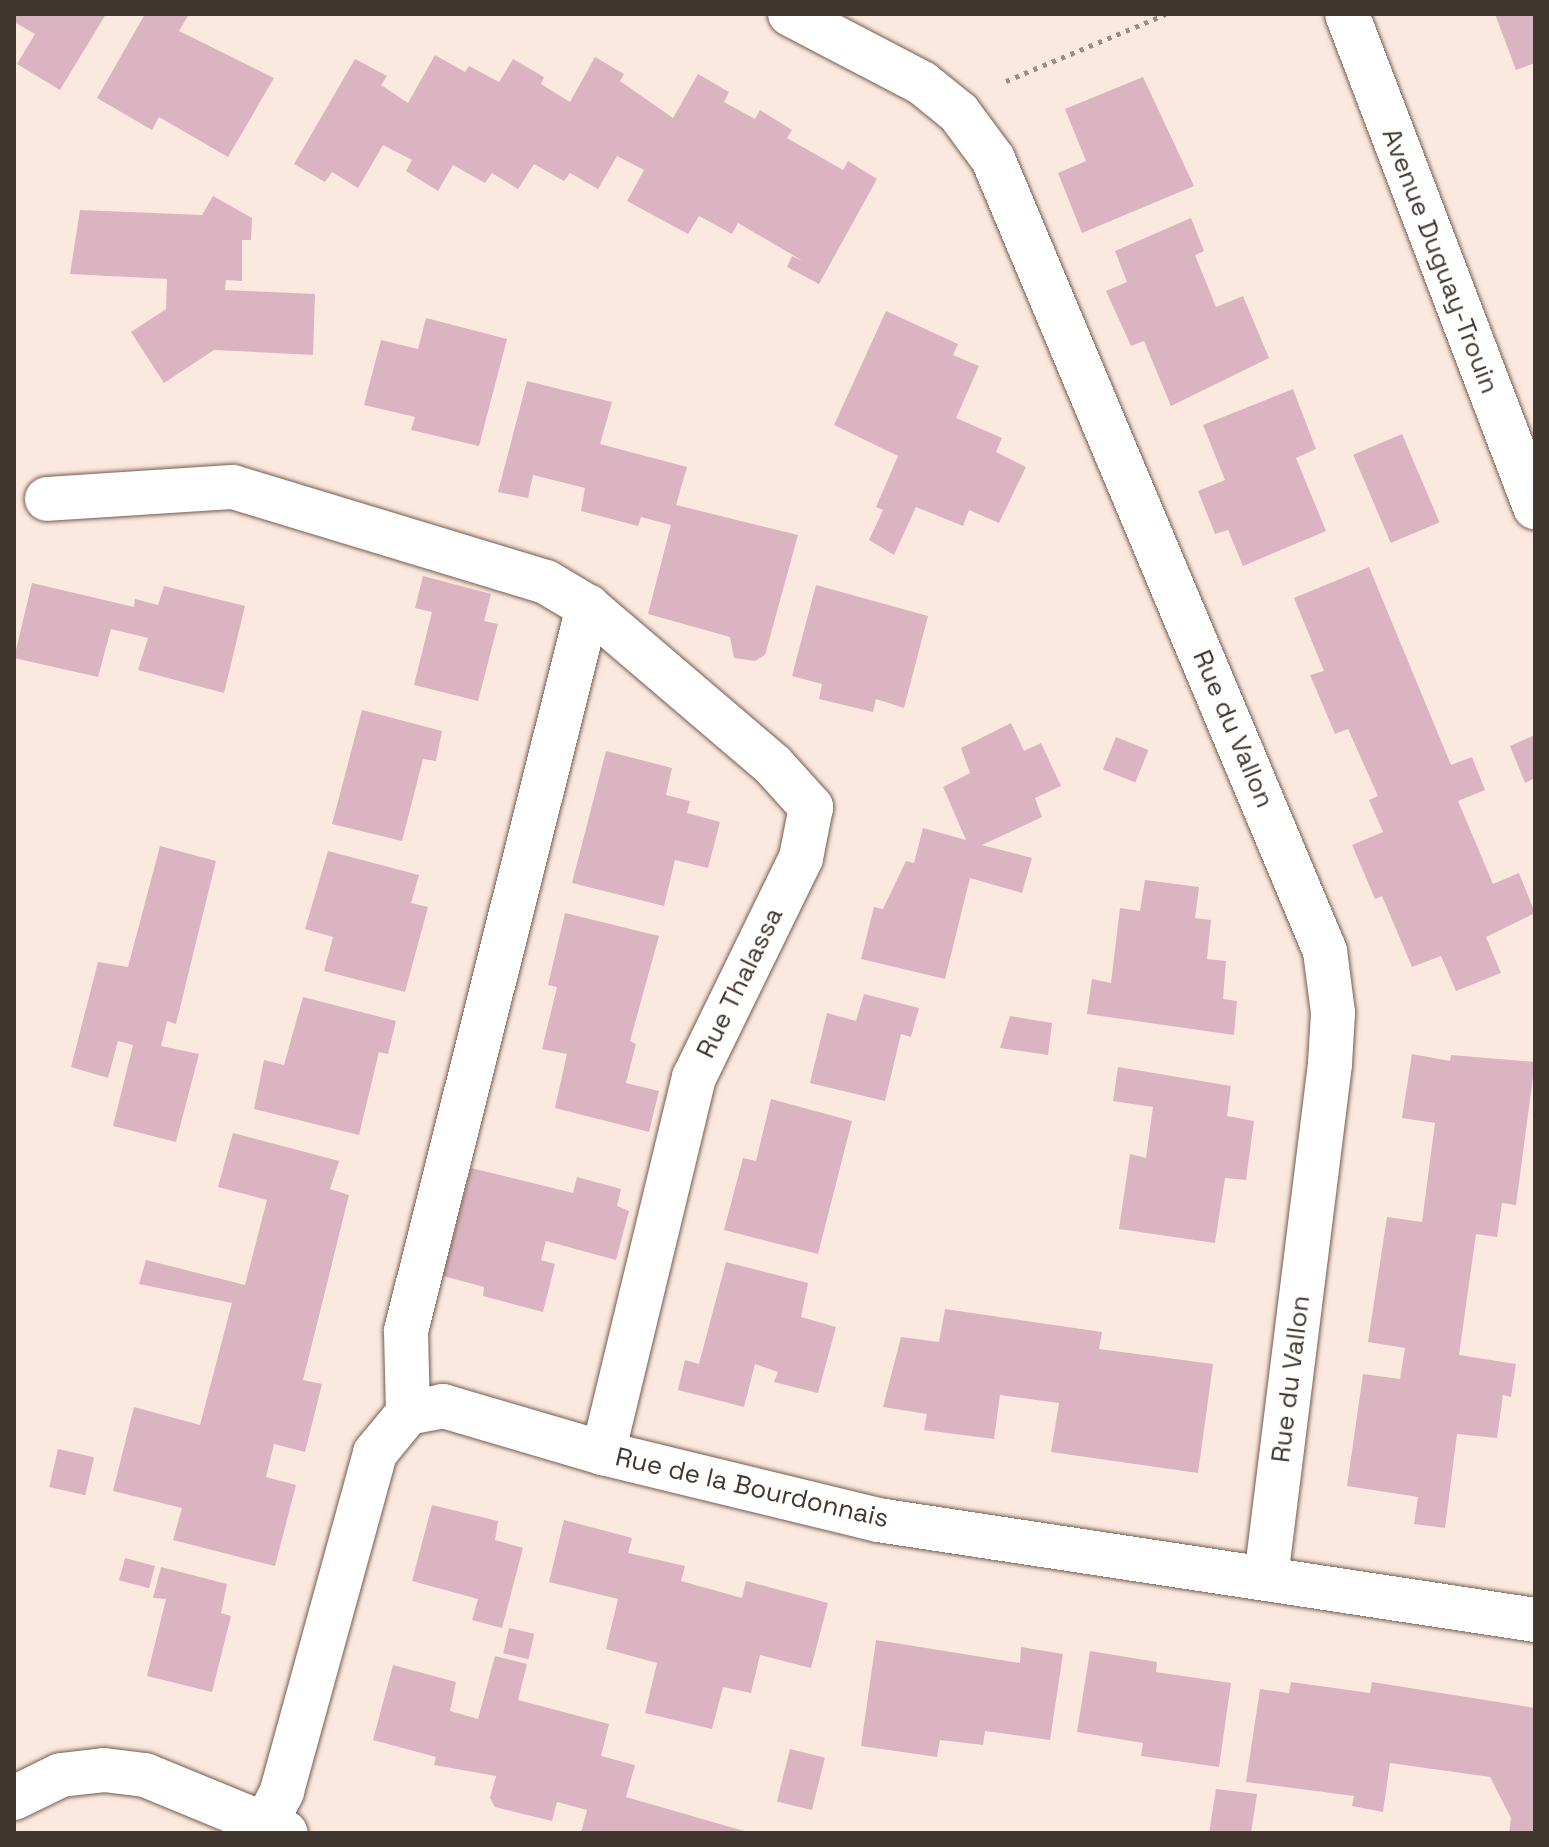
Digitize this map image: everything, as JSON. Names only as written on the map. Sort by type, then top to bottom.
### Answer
[{"type":"street","name":"Rue du Vallon","points":[[790,14],[922,83],[959,113],[1003,183],[1325,951],[1333,1013],[1330,1064],[1266,1578]]},
{"type":"street","name":"Avenue Duguay-Trouin","points":[[1347,14],[1535,507]]},
{"type":"street","name":"Rue Thalassa","points":[[47,499],[233,487],[546,582],[588,607],[773,765],[811,807],[801,858],[694,1077],[603,1453]]},
{"type":"street","points":[[14,1798],[61,1775],[104,1770],[145,1775],[276,1828],[282,1791],[375,1453],[408,1413],[406,1331],[588,607]]},
{"type":"street","name":"Rue de la Bourdonnais","points":[[408,1413],[443,1406],[603,1453],[878,1520],[1535,1620]]},
{"type":"path","points":[[959,113],[1000,83],[1166,14]]},
{"type":"building","points":[[14,14],[106,14],[60,90],[17,64],[35,34],[14,22]]},
{"type":"building","points":[[145,14],[189,14],[179,31],[274,78],[228,157],[159,117],[152,130],[97,98]]},
{"type":"building","points":[[1495,14],[1535,14],[1535,63],[1516,70]]},
{"type":"building","points":[[435,55],[465,72],[469,66],[499,82],[513,59],[544,77],[541,84],[570,102],[595,57],[624,74],[620,81],[673,118],[698,74],[729,92],[724,102],[755,119],[760,110],[792,130],[787,138],[843,170],[848,161],[877,179],[819,284],[787,267],[792,256],[803,261],[738,223],[732,234],[699,216],[688,234],[627,201],[644,170],[617,156],[598,189],[570,173],[564,181],[534,164],[518,189],[492,173],[485,183],[453,165],[438,191],[406,171],[412,160],[383,145],[358,188],[332,172],[325,182],[294,164],[355,59],[387,76],[381,85],[408,103]]},
{"type":"building","points":[[1143,77],[1194,186],[1082,233],[1058,173],[1086,161],[1065,109]]},
{"type":"building","points":[[213,196],[252,218],[251,240],[242,240],[242,281],[226,280],[225,290],[315,294],[313,355],[214,350],[164,383],[131,332],[166,309],[167,279],[70,274],[80,210],[202,215]]},
{"type":"building","points":[[1191,218],[1204,251],[1195,255],[1216,307],[1243,296],[1269,358],[1171,406],[1144,341],[1131,346],[1106,291],[1127,282],[1115,251]]},
{"type":"building","points":[[886,311],[958,344],[953,355],[979,366],[956,418],[1002,438],[996,452],[1026,467],[999,523],[969,510],[963,526],[916,507],[894,555],[869,540],[883,510],[876,507],[898,456],[834,425]]},
{"type":"building","points":[[426,318],[507,339],[479,446],[411,430],[415,417],[364,405],[381,340],[418,349]]},
{"type":"building","points":[[527,381],[612,402],[600,444],[687,467],[676,505],[798,535],[765,655],[755,661],[734,658],[730,637],[648,614],[671,525],[641,517],[638,526],[581,511],[585,488],[533,475],[528,498],[498,492]]},
{"type":"building","points":[[1293,389],[1316,449],[1296,458],[1326,531],[1243,566],[1228,530],[1215,534],[1198,491],[1225,480],[1203,425]]},
{"type":"building","points":[[1402,434],[1440,522],[1391,543],[1353,455]]},
{"type":"building","points":[[1369,567],[1451,765],[1472,757],[1485,790],[1458,801],[1493,884],[1519,873],[1535,913],[1486,937],[1501,973],[1456,991],[1441,956],[1412,967],[1382,896],[1375,899],[1352,845],[1383,832],[1369,800],[1378,796],[1348,729],[1335,734],[1310,675],[1324,671],[1294,598]]},
{"type":"building","points":[[423,576],[491,594],[484,621],[498,624],[478,701],[414,685],[432,612],[415,608]]},
{"type":"building","points":[[32,583],[134,607],[135,599],[158,605],[164,586],[245,606],[224,693],[138,670],[148,638],[111,629],[98,677],[14,658]]},
{"type":"building","points":[[816,585],[928,616],[904,708],[876,699],[873,712],[819,699],[822,684],[792,676]]},
{"type":"building","points":[[362,710],[442,731],[436,761],[423,759],[402,841],[332,824]]},
{"type":"building","points":[[1011,723],[1024,751],[1041,743],[1061,786],[1035,798],[1042,817],[982,845],[1032,858],[1022,893],[970,878],[945,979],[861,959],[874,907],[883,909],[906,861],[914,863],[923,828],[966,840],[943,787],[970,773],[961,748]]},
{"type":"building","points":[[1535,735],[1535,778],[1525,783],[1510,746]]},
{"type":"building","points":[[1116,737],[1148,750],[1135,783],[1103,769]]},
{"type":"building","points":[[606,751],[672,768],[666,795],[690,801],[687,813],[720,822],[708,868],[675,860],[664,906],[572,883]]},
{"type":"building","points":[[160,846],[216,861],[176,1024],[167,1021],[161,1046],[199,1054],[176,1142],[113,1126],[133,1045],[118,1041],[108,1078],[71,1067],[98,962],[128,967]]},
{"type":"building","points":[[328,851],[419,875],[411,903],[428,907],[405,992],[324,971],[333,937],[305,929]]},
{"type":"building","points":[[1145,880],[1199,887],[1195,918],[1211,920],[1207,959],[1226,961],[1223,999],[1237,1001],[1234,1035],[1087,1014],[1092,979],[1111,983],[1120,908],[1140,911]]},
{"type":"building","points":[[565,913],[659,936],[630,1041],[636,1044],[626,1083],[659,1091],[649,1132],[555,1108],[567,1054],[542,1049],[557,987],[548,985]]},
{"type":"building","points":[[864,994],[919,1008],[911,1037],[901,1034],[885,1101],[810,1083],[827,1013],[856,1021]]},
{"type":"building","points":[[303,997],[396,1021],[388,1054],[379,1052],[359,1135],[254,1109],[264,1060],[284,1065]]},
{"type":"building","points":[[1010,1016],[1052,1023],[1048,1055],[1000,1048]]},
{"type":"building","points":[[1412,1054],[1450,1061],[1451,1055],[1535,1062],[1516,1205],[1502,1203],[1497,1237],[1476,1234],[1459,1355],[1516,1364],[1511,1397],[1503,1395],[1497,1438],[1457,1434],[1445,1528],[1414,1524],[1418,1497],[1347,1486],[1363,1374],[1400,1379],[1405,1348],[1368,1342],[1387,1217],[1422,1222],[1435,1123],[1402,1118]]},
{"type":"building","points":[[1118,1067],[1231,1086],[1227,1116],[1254,1121],[1246,1180],[1225,1178],[1215,1243],[1119,1229],[1130,1154],[1146,1158],[1153,1107],[1113,1101]]},
{"type":"building","points":[[771,1099],[852,1121],[818,1254],[724,1230],[743,1158],[756,1161]]},
{"type":"building","points":[[233,1133],[339,1161],[330,1189],[349,1195],[303,1380],[322,1384],[305,1452],[274,1444],[266,1477],[296,1485],[275,1566],[173,1540],[182,1508],[113,1491],[134,1407],[200,1425],[232,1303],[139,1284],[146,1260],[245,1285],[267,1200],[218,1187]]},
{"type":"building","points":[[471,1168],[573,1193],[577,1177],[621,1189],[617,1206],[629,1211],[616,1260],[546,1241],[541,1260],[555,1264],[543,1312],[483,1296],[484,1287],[443,1276]]},
{"type":"building","points":[[726,1262],[808,1283],[801,1317],[836,1327],[818,1393],[774,1382],[778,1372],[755,1364],[744,1407],[678,1390],[685,1360],[699,1364]]},
{"type":"building","points":[[945,1309],[1102,1332],[1099,1349],[1213,1364],[1198,1473],[1051,1452],[1059,1403],[1000,1395],[994,1439],[924,1430],[927,1414],[883,1407],[901,1337],[939,1342]]},
{"type":"building","points":[[58,1449],[94,1457],[85,1495],[49,1487]]},
{"type":"building","points":[[432,1505],[498,1521],[495,1540],[523,1548],[502,1628],[472,1620],[478,1599],[412,1581]]},
{"type":"building","points":[[564,1520],[632,1538],[628,1553],[685,1566],[681,1581],[742,1598],[746,1581],[828,1603],[811,1668],[760,1655],[751,1693],[723,1687],[712,1729],[645,1713],[657,1663],[606,1649],[618,1599],[549,1582]]},
{"type":"building","points":[[125,1558],[155,1566],[149,1588],[119,1580]]},
{"type":"building","points":[[161,1567],[227,1584],[221,1613],[231,1616],[212,1692],[147,1676],[166,1599],[153,1598]]},
{"type":"building","points":[[509,1628],[534,1634],[528,1659],[503,1653]]},
{"type":"building","points":[[876,1640],[1020,1663],[1021,1647],[1063,1654],[1050,1740],[985,1731],[983,1745],[940,1740],[937,1757],[861,1746]]},
{"type":"building","points":[[1090,1651],[1157,1662],[1156,1672],[1231,1683],[1219,1767],[1141,1756],[1143,1743],[1077,1732]]},
{"type":"building","points":[[495,1656],[527,1664],[518,1700],[609,1724],[601,1756],[635,1765],[626,1797],[751,1833],[581,1833],[587,1810],[557,1802],[552,1821],[495,1807],[490,1798],[496,1776],[434,1765],[436,1757],[373,1740],[393,1665],[456,1682],[450,1711],[478,1719]]},
{"type":"building","points":[[1291,1682],[1370,1693],[1372,1682],[1535,1708],[1535,1833],[1509,1833],[1511,1818],[1490,1777],[1390,1763],[1383,1812],[1352,1806],[1354,1796],[1246,1782],[1260,1689],[1289,1693]]},
{"type":"building","points":[[790,1749],[825,1758],[812,1810],[777,1801]]},
{"type":"building","points":[[1216,1789],[1257,1794],[1251,1833],[1209,1833]]}]
